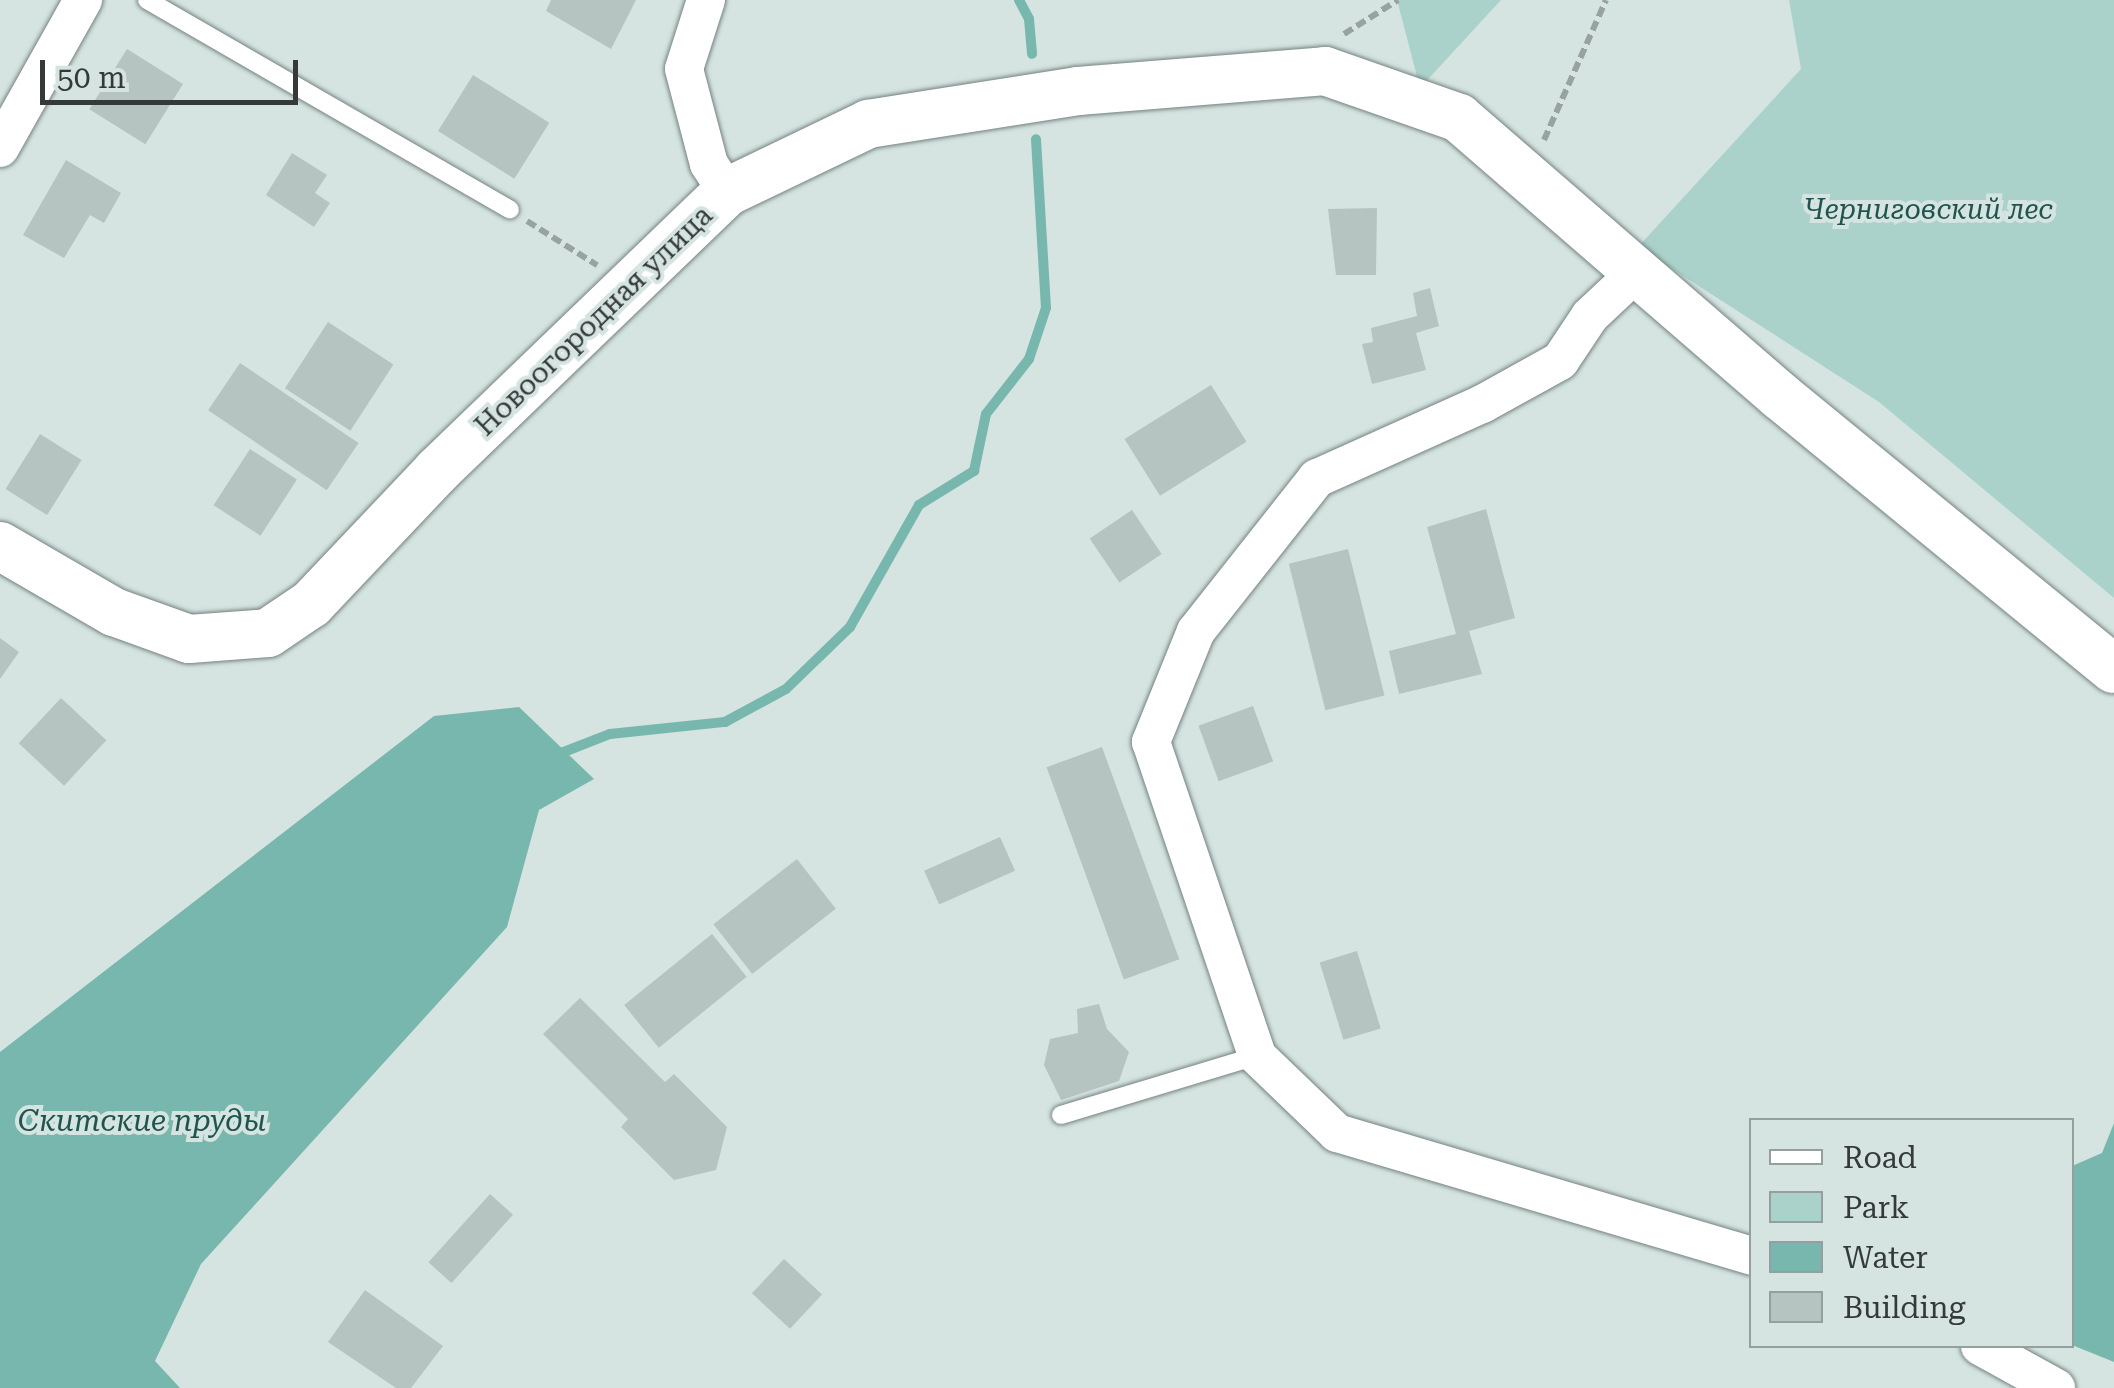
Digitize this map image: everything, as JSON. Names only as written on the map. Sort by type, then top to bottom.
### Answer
[{"type":"street","points":[[0,148],[83,0]]},
{"type":"street","points":[[706,0],[684,68],[709,164],[727,192]]},
{"type":"street","points":[[1325,71],[1460,118],[1640,270],[1780,396],[2114,669]]},
{"type":"street","name":"Новоогородная улица","points":[[0,546],[114,612],[189,639],[268,633],[310,604],[727,192],[868,124],[1078,90],[1325,71]]},
{"type":"street","points":[[1640,270],[1590,316],[1560,362],[1317,478],[1196,631],[1151,742],[1257,1056],[1338,1133],[1749,1255]]},
{"type":"street","points":[[1984,1348],[2056,1388]]},
{"type":"lane","points":[[147,0],[510,210]]},
{"type":"lane","points":[[1061,1115],[1257,1056]]},
{"type":"path","points":[[1325,71],[1334,40],[1398,0]]},
{"type":"path","points":[[1521,170],[1555,126],[1606,0]]},
{"type":"path","points":[[510,210],[606,270],[622,294]]},
{"type":"green space","points":[[1397,0],[1501,0],[1420,88]]},
{"type":"green space","name":"Черниговский лес","points":[[1789,0],[2114,0],[2114,598],[1879,402],[1638,247],[1801,69]]},
{"type":"water","name":"Скитские пруды","points":[[519,707],[594,779],[539,810],[507,927],[201,1264],[155,1361],[180,1388],[0,1388],[0,1052],[434,716]]},
{"type":"water","points":[[2114,1123],[2114,1362],[2074,1346],[2074,1165],[2102,1153]]},
{"type":"building","points":[[551,0],[636,0],[611,49],[546,11]]},
{"type":"building","points":[[127,49],[183,84],[145,144],[89,109]]},
{"type":"building","points":[[473,75],[549,123],[514,179],[438,131]]},
{"type":"building","points":[[292,153],[327,175],[315,193],[330,203],[314,227],[266,195]]},
{"type":"building","points":[[66,160],[121,193],[104,223],[90,215],[64,258],[23,235]]},
{"type":"building","points":[[1377,208],[1376,275],[1336,275],[1328,209]]},
{"type":"building","points":[[1430,288],[1439,326],[1416,333],[1426,370],[1372,384],[1362,344],[1373,342],[1371,328],[1417,316],[1413,293]]},
{"type":"building","points":[[328,322],[393,364],[350,431],[285,388]]},
{"type":"building","points":[[240,363],[359,443],[327,490],[208,410]]},
{"type":"building","points":[[1211,385],[1247,442],[1160,496],[1124,439]]},
{"type":"building","points":[[40,434],[82,460],[47,515],[6,489]]},
{"type":"building","points":[[250,449],[297,479],[260,536],[214,505]]},
{"type":"building","points":[[1486,509],[1515,618],[1469,631],[1482,674],[1399,694],[1389,651],[1456,634],[1427,527]]},
{"type":"building","points":[[1132,510],[1162,554],[1119,582],[1090,539]]},
{"type":"building","points":[[1348,549],[1385,696],[1325,710],[1289,564]]},
{"type":"building","points":[[0,638],[19,652],[0,679]]},
{"type":"building","points":[[61,698],[106,740],[64,786],[19,743]]},
{"type":"building","points":[[1253,706],[1273,761],[1219,781],[1198,726]]},
{"type":"building","points":[[1102,747],[1179,959],[1124,980],[1047,767]]},
{"type":"building","points":[[1000,837],[1015,871],[939,905],[924,871]]},
{"type":"building","points":[[797,859],[836,909],[752,974],[713,924]]},
{"type":"building","points":[[712,934],[747,977],[659,1048],[624,1005]]},
{"type":"building","points":[[1357,951],[1381,1028],[1343,1040],[1320,962]]},
{"type":"building","points":[[580,998],[665,1082],[674,1074],[727,1127],[716,1170],[674,1180],[621,1127],[628,1119],[543,1034]]},
{"type":"building","points":[[1099,1004],[1107,1029],[1129,1052],[1119,1081],[1061,1100],[1044,1065],[1050,1039],[1078,1033],[1077,1009]]},
{"type":"building","points":[[490,1194],[513,1215],[451,1283],[428,1262]]},
{"type":"building","points":[[784,1259],[822,1294],[790,1329],[752,1293]]},
{"type":"building","points":[[365,1290],[443,1346],[411,1388],[396,1388],[328,1342]]},
{"type":"waterway","points":[[1019,0],[1029,19],[1032,54]]},
{"type":"waterway","points":[[556,755],[610,734],[725,722],[786,689],[850,627],[919,505],[974,471],[986,414],[1029,359],[1046,308],[1036,139]]}]
